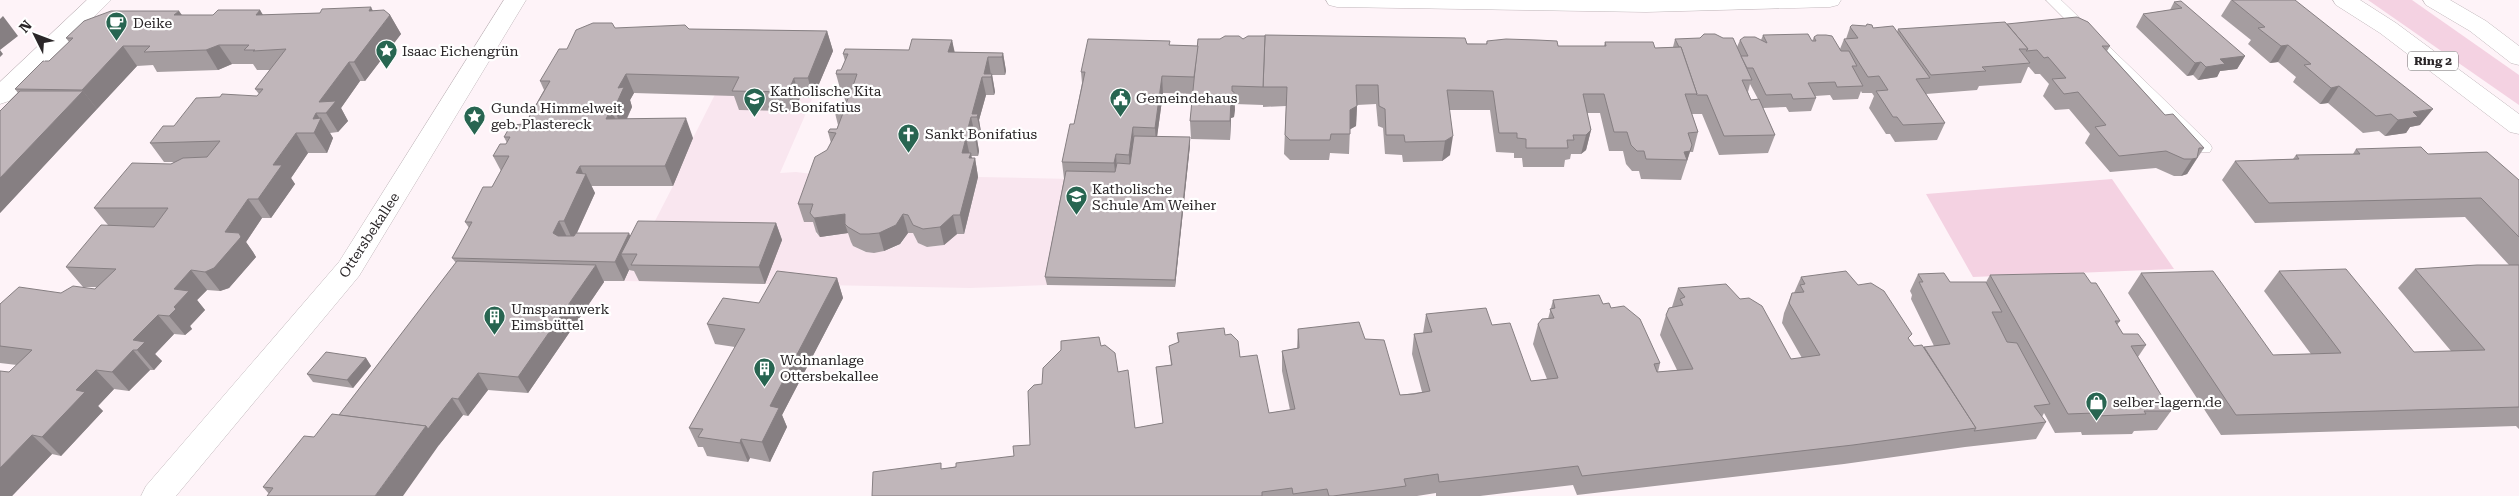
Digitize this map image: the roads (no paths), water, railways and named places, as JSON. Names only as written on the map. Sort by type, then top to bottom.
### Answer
[{"type":"street","points":[[0,96],[100,0]]},
{"type":"street","name":"Ottersbekallee","points":[[157,496],[349,269],[515,0]]},
{"type":"street","points":[[1337,0],[1594,4],[1779,4],[1830,0]]},
{"type":"street","name":"Ring 2","points":[[2344,0],[2388,28],[2519,126]]},
{"type":"street","points":[[2434,0],[2478,26],[2519,58]]},
{"type":"lane","points":[[2054,0],[2204,148]]},
{"type":"place","name":"Deike","points":[[117,42]]},
{"type":"place","name":"Isaac Eichengrün","points":[[386,70]]},
{"type":"place","name":"Gemeindehaus","points":[[1120,117]]},
{"type":"place","name":"Katholische Kita St. Bonifatius","points":[[754,118]]},
{"type":"place","name":"Gunda Himmelweit geb. Plastereck","points":[[475,135]]},
{"type":"place","name":"Sankt Bonifatius","points":[[909,153]]},
{"type":"place","name":"Katholische Schule Am Weiher","points":[[1076,216]]},
{"type":"place","name":"Umspannwerk Eimsbüttel","points":[[495,336]]},
{"type":"place","name":"Wohnanlage Ottersbekallee","points":[[764,387]]},
{"type":"place","name":"selber-lagern.de","points":[[2097,421]]}]
